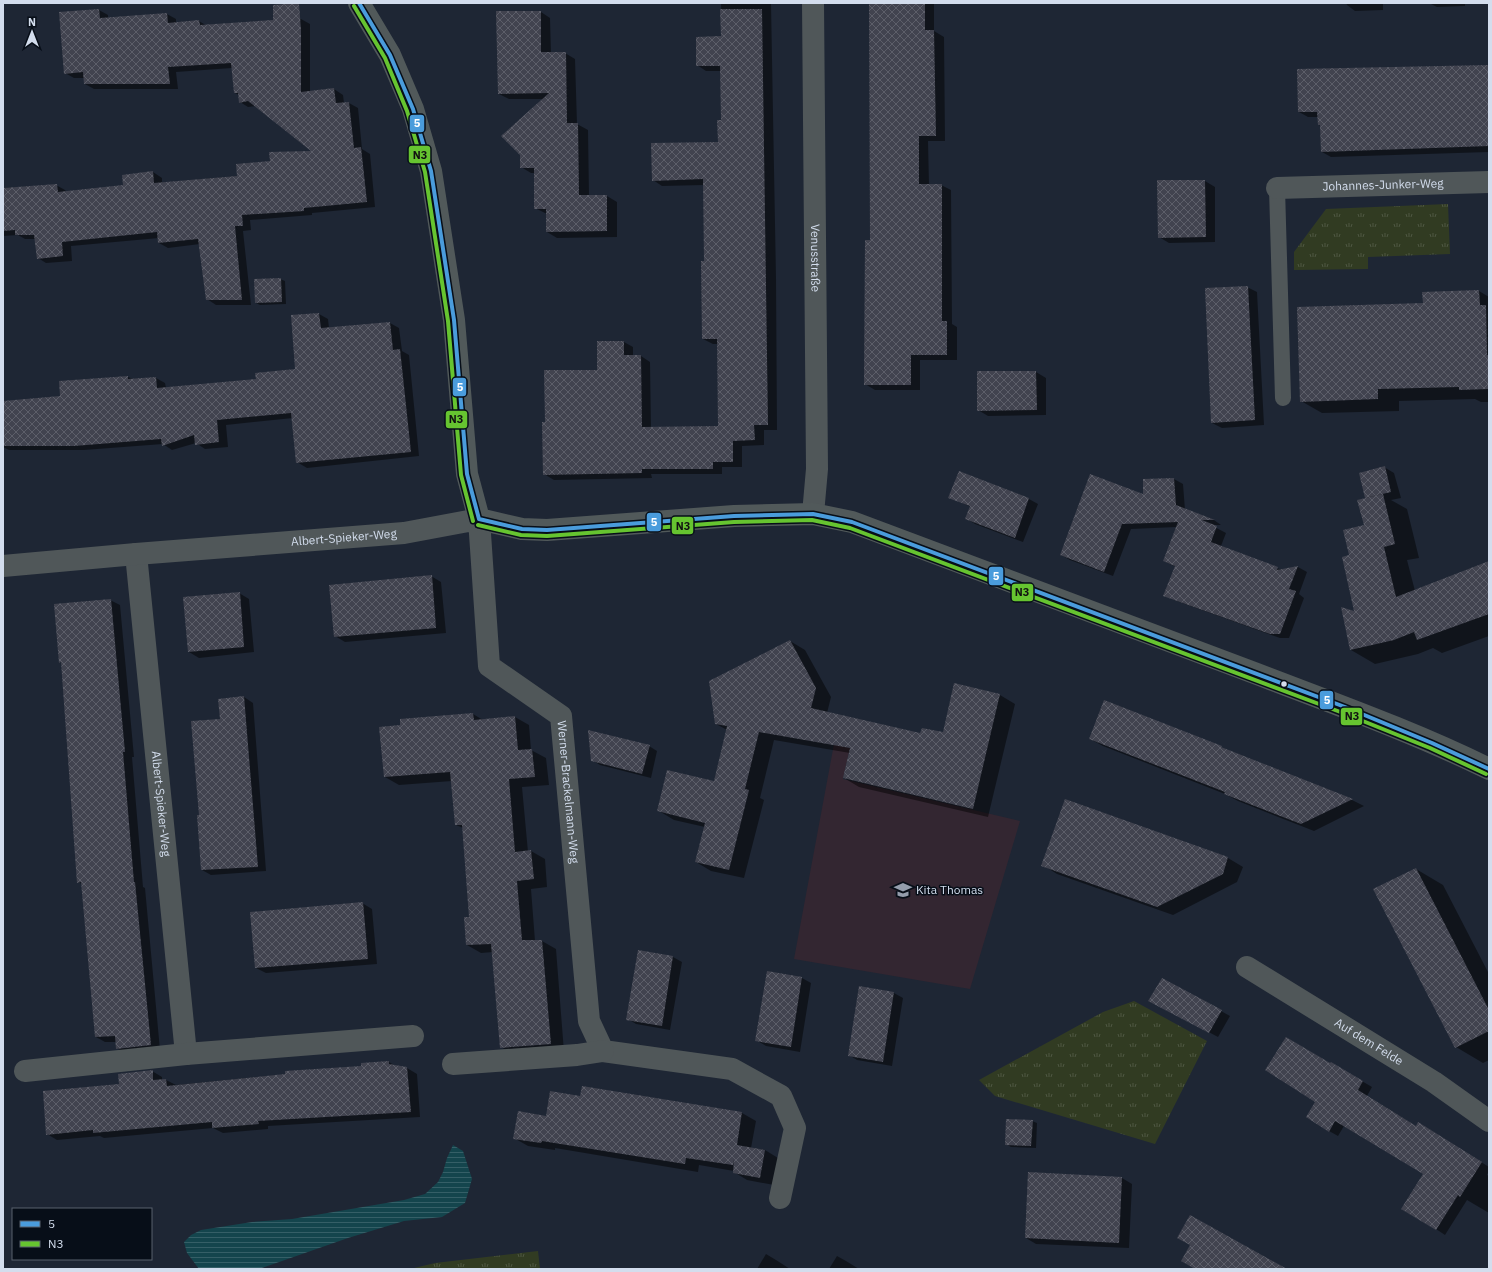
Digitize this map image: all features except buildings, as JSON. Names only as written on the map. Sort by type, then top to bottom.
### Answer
[{"type":"street","points":[[359,3],[390,55],[413,109],[431,171],[454,320],[467,474],[479,518],[522,529],[547,530],[734,516],[813,514],[852,522],[1108,616],[1445,748],[1489,769]]},
{"type":"street","name":"Venusstraße","points":[[813,3],[817,469],[813,514]]},
{"type":"street","name":"Johannes-Junker-Weg","points":[[1277,188],[1489,182]]},
{"type":"street","name":"Albert-Spieker-Weg","points":[[3,566],[404,533],[479,518]]},
{"type":"street","name":"Werner-Brackelmann-Weg","points":[[479,518],[489,666],[561,716],[589,1021],[603,1051]]},
{"type":"street","name":"Albert-Spieker-Weg","points":[[136,554],[186,1054]]},
{"type":"street","name":"Auf dem Felde","points":[[1247,967],[1434,1082],[1489,1121]]},
{"type":"street","points":[[25,1071],[186,1054],[413,1036]]},
{"type":"street","points":[[454,1064],[577,1055],[603,1051],[732,1069],[782,1096],[795,1128],[780,1198]]},
{"type":"lane","points":[[1277,188],[1283,398]]},
{"type":"shaded area","name":"Kita Thomas","points":[[834,744],[850,748],[843,779],[1020,821],[970,989],[794,959]]},
{"type":"shaded area","points":[[453,1145],[463,1151],[472,1179],[465,1203],[442,1217],[404,1221],[348,1238],[259,1269],[199,1269],[187,1253],[184,1242],[191,1235],[201,1230],[252,1222],[292,1219],[404,1200],[425,1194],[438,1182]]},
{"type":"green space","points":[[1448,204],[1450,254],[1368,257],[1368,269],[1294,270],[1294,252],[1326,209]]},
{"type":"green space","points":[[1134,1001],[1207,1041],[1155,1144],[995,1096],[979,1080],[1103,1012]]},
{"type":"green space","points":[[538,1251],[540,1269],[410,1269],[435,1263]]},
{"type":"transit line","name":"5","points":[[359,3],[390,55],[413,109],[431,171],[454,320],[467,474],[479,519]]},
{"type":"transit line","name":"N3","points":[[354,6],[385,58],[407,111],[425,172],[448,321],[461,475],[473,521]]},
{"type":"transit line","name":"5","points":[[479,519],[522,529],[547,530],[734,516],[813,514],[852,522],[1345,707],[1432,743],[1489,769]]},
{"type":"transit line","name":"N3","points":[[478,525],[521,535],[547,536],[734,522],[812,520],[850,528],[1343,713],[1430,748],[1486,774]]},
{"type":"place","name":"Kita Thomas","points":[[903,890]]}]
